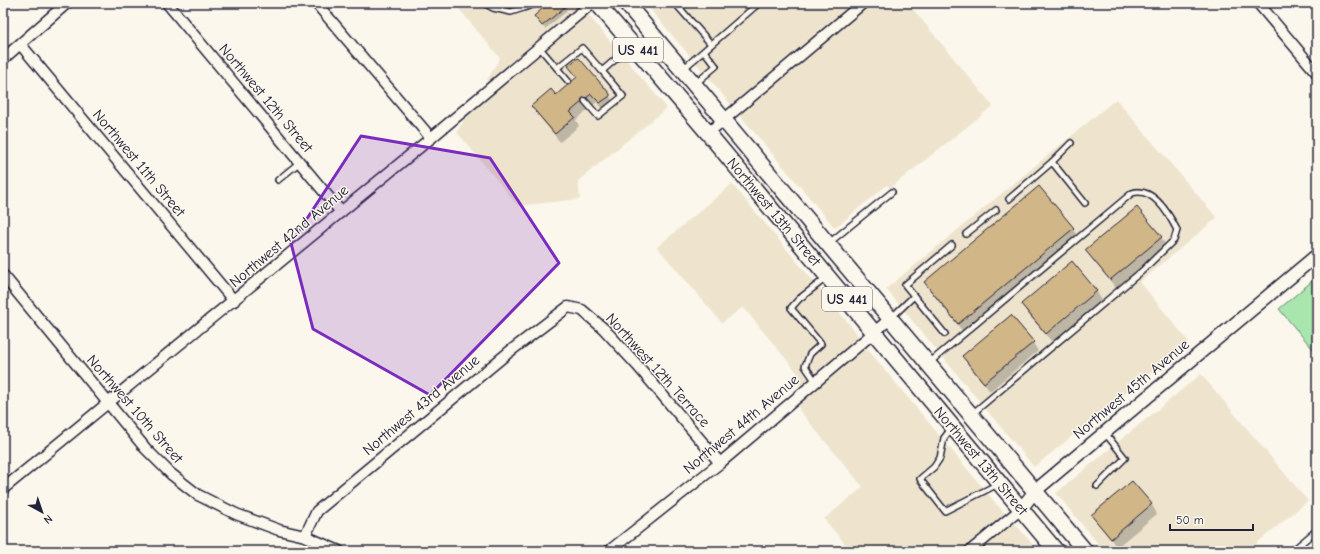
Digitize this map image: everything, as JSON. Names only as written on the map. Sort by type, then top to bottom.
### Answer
[{"type":"main road","name":"Northwest 13th Street","points":[[598,3],[708,132],[1056,551]]},
{"type":"main road","name":"Northwest 13th Street","points":[[626,3],[1085,551]]},
{"type":"street","points":[[3,60],[67,3]]},
{"type":"street","name":"Northwest 12th Street","points":[[167,3],[341,212]]},
{"type":"street","points":[[316,3],[431,138]]},
{"type":"street","name":"Northwest 42nd Avenue","points":[[3,489],[234,301],[592,3]]},
{"type":"street","points":[[1258,3],[1317,73]]},
{"type":"street","points":[[708,132],[860,4]]},
{"type":"street","name":"Northwest 11th Street","points":[[21,45],[234,301]]},
{"type":"street","name":"Northwest 45th Avenue","points":[[970,551],[1021,509],[1035,491],[1104,432],[1317,255]]},
{"type":"street","name":"Northwest 10th Street","points":[[3,275],[146,449],[171,474],[198,495],[236,514],[279,530],[304,536],[340,551]]},
{"type":"street","name":"Northwest 12th Terrace","points":[[568,307],[582,310],[604,329],[637,365],[720,463]]},
{"type":"street","name":"Northwest 43rd Avenue","points":[[304,536],[317,512],[509,352],[568,307]]},
{"type":"street","name":"Northwest 44th Avenue","points":[[609,551],[720,463],[891,318]]},
{"type":"lane","points":[[484,3],[493,8],[511,12],[538,3]]},
{"type":"lane","points":[[674,3],[711,44]]},
{"type":"lane","points":[[682,69],[760,3]]},
{"type":"lane","points":[[602,71],[633,44]]},
{"type":"lane","points":[[539,47],[568,81]]},
{"type":"lane","points":[[557,68],[582,48],[623,96],[598,116],[585,101]]},
{"type":"lane","points":[[694,84],[716,66],[704,51]]},
{"type":"lane","points":[[1009,199],[1052,162],[1071,143]]},
{"type":"lane","points":[[278,180],[300,162]]},
{"type":"lane","points":[[1052,162],[1085,203]]},
{"type":"lane","points":[[928,363],[1132,193],[1139,191],[1147,193],[1171,218],[1177,230],[1174,240],[1142,271],[971,414]]},
{"type":"lane","points":[[828,244],[892,192]]},
{"type":"lane","points":[[966,234],[996,210]]},
{"type":"lane","points":[[945,334],[904,285],[952,245]]},
{"type":"lane","points":[[816,382],[804,366],[810,354],[821,344],[791,308],[799,299],[828,277]]},
{"type":"lane","points":[[891,318],[914,296]]},
{"type":"lane","points":[[952,426],[944,438],[940,458],[934,467],[920,479],[945,511],[1000,483]]},
{"type":"lane","points":[[1097,486],[1125,458],[1104,432]]},
{"type":"lane","points":[[1292,551],[1317,530]]},
{"type":"highlighted area","points":[[361,136],[490,158],[559,263],[430,395],[313,329],[291,243]]},
{"type":"shaded area","points":[[454,3],[578,3],[667,108],[578,181],[580,199],[518,206],[457,132],[500,58]]},
{"type":"shaded area","points":[[645,3],[840,3],[846,9],[858,3],[908,3],[993,106],[890,188],[887,185],[835,228]]},
{"type":"shaded area","points":[[1116,99],[1217,218],[1140,282],[1189,342],[1034,467],[886,289]]},
{"type":"shaded area","points":[[732,184],[855,331],[870,352],[998,506],[1038,551],[851,551],[824,519],[863,487],[799,410],[800,376],[743,307],[722,323],[657,247]]},
{"type":"shaded area","points":[[1201,374],[1308,501],[1247,551],[1104,551],[1056,493]]},
{"type":"green space","points":[[1317,277],[1317,354],[1279,309]]},
{"type":"building","points":[[549,3],[565,3],[564,8],[542,26],[534,16]]},
{"type":"building","points":[[578,58],[610,94],[610,96],[600,103],[591,94],[570,112],[575,117],[555,134],[531,106],[551,89],[556,95],[577,77],[568,66]]},
{"type":"building","points":[[1039,186],[1074,228],[958,324],[924,282]]},
{"type":"building","points":[[1137,207],[1162,237],[1110,280],[1085,250]]},
{"type":"building","points":[[1072,261],[1097,291],[1046,334],[1021,304]]},
{"type":"building","points":[[1011,315],[1034,342],[984,383],[962,356]]},
{"type":"building","points":[[1132,481],[1152,504],[1111,539],[1091,515]]}]
